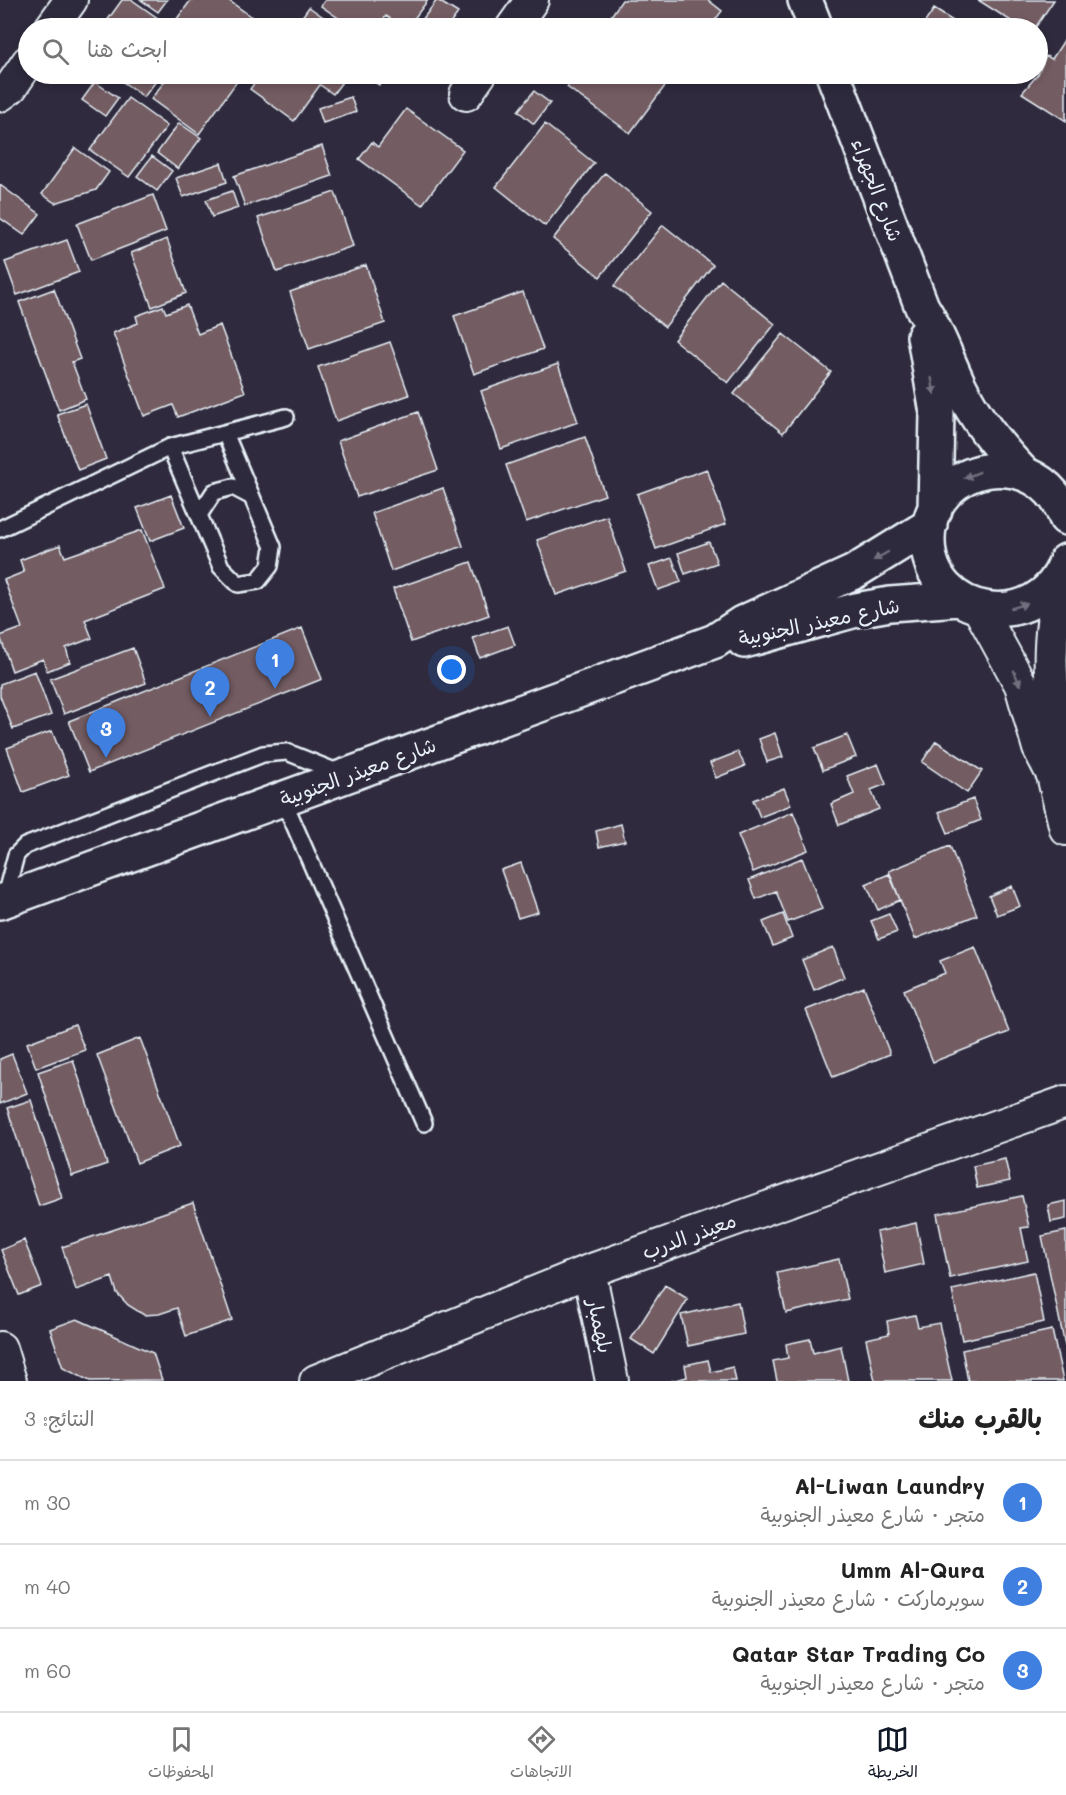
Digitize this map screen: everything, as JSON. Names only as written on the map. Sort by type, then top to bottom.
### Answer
[{"type":"street","points":[[58,18],[71,0]]},
{"type":"street","points":[[519,18],[531,0]]},
{"type":"street","points":[[805,0],[812,18]]},
{"type":"street","points":[[0,95],[11,87],[18,77]]},
{"type":"street","name":"شارع الجهراء","points":[[837,84],[922,307],[938,334],[973,410],[999,447],[1041,477],[1056,498],[1066,518]]},
{"type":"street","name":"شارع الجهراء","points":[[922,307],[925,342],[937,413],[932,517],[928,549],[931,561],[942,582],[969,603]]},
{"type":"street","points":[[932,517],[950,488],[972,474],[998,469],[1041,477]]},
{"type":"street","name":"شارع معيذر الجنوبية","points":[[2,901],[715,641],[742,622],[854,572],[932,517]]},
{"type":"street","points":[[1053,775],[1059,740],[1052,683],[1051,639],[1064,567]]},
{"type":"street","name":"شارع معيذر الجنوبية","points":[[715,641],[750,640],[856,610],[969,603],[1003,610],[1026,605],[1047,592],[1064,567]]},
{"type":"street","points":[[969,603],[1021,685],[1039,748],[1053,775],[1066,829]]},
{"type":"street","name":"معيذر الدرب","points":[[316,1381],[589,1271],[1066,1102]]},
{"type":"street","name":"بلهمبار","points":[[589,1271],[612,1381]]},
{"type":"street","points":[[0,1348],[10,1381]]},
{"type":"lane","points":[[0,529],[170,447],[286,417]]},
{"type":"lane","points":[[170,447],[220,567],[238,584],[258,581],[270,566],[273,547],[225,433]]},
{"type":"lane","points":[[199,515],[214,492],[233,487],[252,497]]},
{"type":"lane","points":[[2,901],[16,855],[25,846],[263,754],[287,752],[299,755],[348,776]]},
{"type":"lane","points":[[283,799],[424,1123]]},
{"type":"building","points":[[122,0],[132,0],[158,18],[109,18]]},
{"type":"building","points":[[141,0],[167,0],[158,12]]},
{"type":"building","points":[[191,0],[228,0],[253,18],[178,18]]},
{"type":"building","points":[[325,0],[428,0],[414,18],[386,16],[384,18],[338,18],[321,6]]},
{"type":"building","points":[[437,0],[458,13],[454,18],[424,18]]},
{"type":"building","points":[[622,0],[708,0],[722,11],[717,18],[614,18],[611,16]]},
{"type":"building","points":[[978,0],[1054,0],[1042,18],[1006,18]]},
{"type":"building","points":[[309,7],[325,18],[301,18]]},
{"type":"building","points":[[934,9],[948,18],[928,18]]},
{"type":"building","points":[[1066,37],[1066,121],[1022,93],[1030,84],[1048,84],[1048,57],[1052,59]]},
{"type":"building","points":[[94,84],[98,84],[118,98],[105,116],[82,100]]},
{"type":"building","points":[[126,84],[154,84],[144,97]]},
{"type":"building","points":[[162,84],[235,84],[199,134],[151,99]]},
{"type":"building","points":[[254,84],[340,84],[333,94],[320,85],[294,121],[250,89]]},
{"type":"building","points":[[569,84],[667,84],[630,133],[567,87]]},
{"type":"building","points":[[534,91],[550,103],[534,124],[518,111]]},
{"type":"building","points":[[351,97],[356,112],[323,123],[318,108]]},
{"type":"building","points":[[128,98],[167,126],[129,177],[90,150]]},
{"type":"building","points":[[406,109],[463,150],[422,205],[359,159],[372,142],[378,147]]},
{"type":"building","points":[[179,123],[201,138],[178,169],[157,153]]},
{"type":"building","points":[[545,124],[594,163],[545,226],[496,187]]},
{"type":"building","points":[[322,146],[332,176],[245,206],[234,176]]},
{"type":"building","points":[[75,148],[109,172],[96,190],[55,203],[42,194]]},
{"type":"building","points":[[152,156],[172,171],[157,191],[137,176]]},
{"type":"building","points":[[221,163],[227,182],[183,197],[176,178]]},
{"type":"building","points":[[605,173],[652,211],[600,277],[553,239]]},
{"type":"building","points":[[0,185],[40,214],[24,235],[0,218]]},
{"type":"building","points":[[232,191],[238,208],[212,217],[206,200]]},
{"type":"building","points":[[335,192],[353,246],[277,272],[258,218]]},
{"type":"building","points":[[153,195],[166,231],[91,260],[77,224]]},
{"type":"building","points":[[663,225],[713,265],[665,327],[614,286]]},
{"type":"building","points":[[167,239],[186,293],[152,307],[131,253]]},
{"type":"building","points":[[67,240],[79,272],[17,295],[5,262]]},
{"type":"building","points":[[366,265],[385,323],[309,349],[290,292]]},
{"type":"building","points":[[721,280],[775,324],[728,383],[674,340]]},
{"type":"building","points":[[54,289],[80,359],[72,362],[86,399],[59,410],[19,302]]},
{"type":"building","points":[[523,292],[543,349],[474,374],[454,316]]},
{"type":"building","points":[[187,305],[198,334],[220,325],[245,392],[178,417],[173,405],[144,416],[113,333],[138,323],[136,316],[163,306],[166,313]]},
{"type":"building","points":[[783,334],[831,372],[783,433],[734,394]]},
{"type":"building","points":[[390,342],[409,395],[336,421],[318,367]]},
{"type":"building","points":[[558,364],[578,422],[501,449],[481,391]]},
{"type":"building","points":[[86,404],[106,459],[78,470],[57,414]]},
{"type":"building","points":[[418,412],[438,470],[357,497],[338,441]]},
{"type":"building","points":[[585,437],[605,495],[526,522],[506,465]]},
{"type":"building","points":[[707,469],[726,524],[656,549],[637,494]]},
{"type":"building","points":[[443,488],[463,546],[391,571],[372,513]]},
{"type":"building","points":[[171,495],[184,528],[150,541],[137,508]]},
{"type":"building","points":[[607,516],[626,571],[556,595],[537,540]]},
{"type":"building","points":[[142,530],[165,589],[85,620],[92,638],[66,648],[70,662],[47,671],[43,659],[12,671],[0,636],[22,628],[4,580],[24,572],[20,560],[60,545],[65,557]]},
{"type":"building","points":[[709,542],[717,563],[685,574],[678,553]]},
{"type":"building","points":[[672,558],[681,582],[658,590],[649,566]]},
{"type":"building","points":[[471,562],[489,615],[411,642],[393,589]]},
{"type":"building","points":[[508,626],[515,645],[480,658],[473,638]]},
{"type":"building","points":[[302,628],[322,679],[89,772],[69,721]]},
{"type":"building","points":[[133,648],[146,683],[64,714],[50,679]]},
{"type":"building","points":[[35,671],[51,715],[13,729],[0,696],[0,684]]},
{"type":"building","points":[[52,731],[69,775],[23,792],[7,748]]},
{"type":"building","points":[[775,733],[783,757],[767,762],[759,739]]},
{"type":"building","points":[[847,735],[856,757],[823,770],[814,748]]},
{"type":"building","points":[[936,741],[982,771],[967,793],[922,762]]},
{"type":"building","points":[[738,752],[745,766],[716,778],[710,763]]},
{"type":"building","points":[[878,764],[886,784],[871,790],[879,809],[839,825],[831,804],[854,794],[847,776]]},
{"type":"building","points":[[784,788],[791,805],[760,817],[753,800]]},
{"type":"building","points":[[973,799],[981,820],[948,833],[939,812]]},
{"type":"building","points":[[793,812],[808,850],[753,872],[738,835]]},
{"type":"building","points":[[621,824],[625,841],[599,847],[596,831]]},
{"type":"building","points":[[950,846],[977,915],[915,939],[889,871]]},
{"type":"building","points":[[802,858],[822,909],[788,922],[776,891],[756,899],[749,880]]},
{"type":"building","points":[[521,863],[538,912],[518,918],[501,870]]},
{"type":"building","points":[[889,874],[900,900],[878,910],[866,884]]},
{"type":"building","points":[[1012,886],[1020,906],[997,915],[989,896]]},
{"type":"building","points":[[783,914],[792,938],[773,946],[763,922]]},
{"type":"building","points":[[889,914],[897,932],[879,939],[871,921]]},
{"type":"building","points":[[833,947],[844,977],[814,990],[802,960]]},
{"type":"building","points":[[975,947],[1009,1032],[933,1062],[904,990],[945,973],[940,961]]},
{"type":"building","points":[[864,987],[890,1054],[833,1077],[806,1010]]},
{"type":"building","points":[[75,1025],[85,1050],[36,1068],[27,1043]]},
{"type":"building","points":[[140,1038],[180,1146],[137,1163],[97,1055]]},
{"type":"building","points":[[12,1054],[27,1093],[0,1104],[0,1059]]},
{"type":"building","points":[[73,1060],[107,1164],[72,1176],[38,1072]]},
{"type":"building","points":[[31,1100],[62,1198],[39,1206],[7,1108]]},
{"type":"building","points":[[1005,1159],[1010,1181],[977,1188],[973,1166]]},
{"type":"building","points":[[1022,1196],[1029,1227],[1021,1228],[1028,1261],[950,1278],[937,1214]]},
{"type":"building","points":[[1066,1201],[1066,1219],[1051,1222],[1048,1205]]},
{"type":"building","points":[[193,1203],[232,1320],[186,1336],[177,1308],[159,1314],[144,1315],[128,1305],[117,1293],[112,1277],[76,1290],[62,1247]]},
{"type":"building","points":[[916,1223],[924,1264],[885,1273],[877,1232]]},
{"type":"building","points":[[1066,1231],[1066,1346],[1065,1346],[1042,1236]]},
{"type":"building","points":[[24,1240],[42,1286],[19,1295],[1,1250]]},
{"type":"building","points":[[839,1259],[848,1299],[786,1313],[777,1273]]},
{"type":"building","points":[[1034,1272],[1044,1322],[962,1340],[952,1290]]},
{"type":"building","points":[[665,1285],[688,1299],[654,1354],[631,1339]]},
{"type":"building","points":[[738,1302],[744,1334],[688,1346],[681,1315]]},
{"type":"building","points":[[915,1315],[918,1327],[939,1323],[952,1381],[875,1381],[866,1339],[889,1334],[887,1321]]},
{"type":"building","points":[[77,1319],[153,1353],[162,1380],[90,1381],[63,1368],[50,1329]]},
{"type":"building","points":[[1052,1330],[1063,1381],[968,1381],[962,1350]]},
{"type":"building","points":[[810,1339],[813,1353],[841,1346],[848,1381],[777,1381],[773,1361],[788,1358],[786,1344]]},
{"type":"building","points":[[708,1360],[711,1372],[733,1367],[736,1381],[671,1381],[687,1377],[685,1365]]},
{"type":"place","name":"Al-Liwan Laundry","points":[[275,689]]},
{"type":"place","name":"Umm Al-Qura","points":[[210,717]]},
{"type":"place","name":"Qatar Star Trading Co","points":[[106,758]]}]
